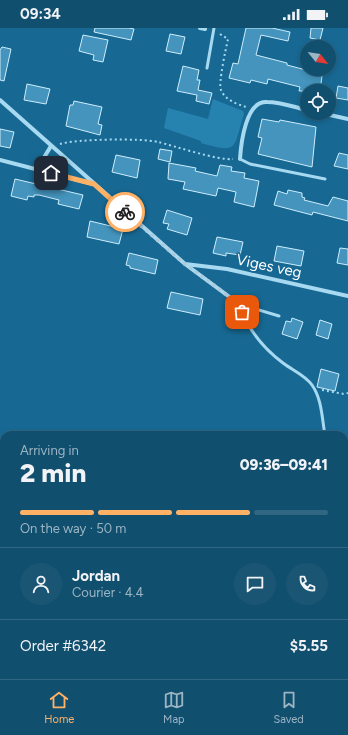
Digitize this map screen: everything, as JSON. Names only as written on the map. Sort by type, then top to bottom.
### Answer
[{"type":"street","points":[[200,28],[205,29]]},
{"type":"street","points":[[0,100],[185,264],[239,304]]},
{"type":"street","points":[[240,159],[240,146],[248,118],[253,109],[259,103],[266,101],[300,108]]},
{"type":"street","points":[[336,116],[348,119]]},
{"type":"street","points":[[37,169],[51,146]]},
{"type":"street","points":[[0,160],[94,184]]},
{"type":"street","name":"Viges veg","points":[[185,264],[227,269],[348,296]]},
{"type":"lane","points":[[207,68],[214,30]]},
{"type":"lane","points":[[240,159],[250,164],[325,179]]},
{"type":"lane","points":[[239,304],[279,316]]},
{"type":"lane","points":[[239,304],[248,325],[256,337],[281,362],[308,381],[314,389],[319,402],[324,431]]},
{"type":"path","points":[[214,30],[228,39],[220,88],[225,96],[237,104],[253,109]]},
{"type":"path","points":[[51,146],[67,142],[156,141],[230,160],[240,159]]},
{"type":"path","points":[[314,389],[344,394],[348,393]]},
{"type":"shaded area","points":[[213,99],[243,111],[244,114],[238,135],[233,146],[222,148],[201,143],[201,141],[164,128],[168,108],[208,119]]},
{"type":"building","points":[[95,28],[134,29],[131,40],[94,32]]},
{"type":"building","points":[[246,28],[272,28],[290,32],[288,41],[261,35],[256,55],[287,63],[287,65],[300,68],[300,76],[322,76],[321,84],[300,84],[300,87],[268,79],[267,84],[251,80],[250,83],[229,78],[233,63],[238,64]]},
{"type":"building","points":[[311,28],[323,28],[320,40],[310,38]]},
{"type":"building","points":[[170,34],[185,37],[181,54],[166,51]]},
{"type":"building","points":[[83,35],[108,40],[103,62],[93,60],[94,55],[79,51]]},
{"type":"building","points":[[2,47],[11,49],[4,81],[0,80],[0,50]]},
{"type":"building","points":[[183,66],[199,70],[197,80],[200,80],[198,90],[212,93],[209,104],[196,101],[197,95],[177,91]]},
{"type":"building","points":[[27,84],[50,89],[46,104],[24,100]]},
{"type":"building","points":[[338,86],[348,88],[348,100],[336,98]]},
{"type":"building","points":[[74,101],[102,107],[98,124],[102,125],[100,135],[66,126],[70,105],[73,105]]},
{"type":"building","points":[[262,119],[279,122],[280,120],[316,127],[312,167],[258,154],[262,138],[258,137]]},
{"type":"building","points":[[0,129],[14,132],[10,148],[0,146]]},
{"type":"building","points":[[160,149],[172,151],[170,162],[158,159]]},
{"type":"building","points":[[339,153],[348,155],[348,169],[334,166]]},
{"type":"building","points":[[116,155],[140,160],[137,178],[112,172]]},
{"type":"building","points":[[169,163],[196,168],[195,171],[217,176],[220,165],[232,167],[231,171],[245,173],[244,178],[259,181],[254,207],[234,202],[236,192],[218,188],[216,196],[183,189],[185,182],[168,179]]},
{"type":"building","points":[[15,179],[83,195],[79,209],[58,204],[59,200],[39,195],[34,195],[34,197],[28,196],[27,200],[11,196]]},
{"type":"building","points":[[288,190],[302,193],[302,197],[305,198],[304,200],[328,206],[333,197],[348,201],[348,221],[313,212],[312,215],[274,205],[278,191],[287,194]]},
{"type":"building","points":[[167,210],[192,218],[187,235],[167,229],[169,224],[163,223]]},
{"type":"building","points":[[90,221],[123,229],[119,244],[87,237]]},
{"type":"building","points":[[217,237],[243,242],[240,255],[226,253],[226,256],[213,253]]},
{"type":"building","points":[[277,246],[304,251],[301,266],[274,261]]},
{"type":"building","points":[[340,248],[348,249],[348,265],[337,263]]},
{"type":"building","points":[[129,253],[158,260],[155,274],[130,268],[130,266],[126,265]]},
{"type":"building","points":[[171,292],[203,299],[200,315],[167,308]]},
{"type":"building","points":[[292,318],[303,322],[297,339],[282,334],[286,321],[291,322]]},
{"type":"building","points":[[320,320],[332,324],[328,339],[316,335]]},
{"type":"building","points":[[321,369],[339,374],[335,391],[317,387]]},
{"type":"way so far","points":[[125,212],[185,264],[239,304],[242,312]]},
{"type":"route","points":[[51,173],[94,184],[125,212]]}]
